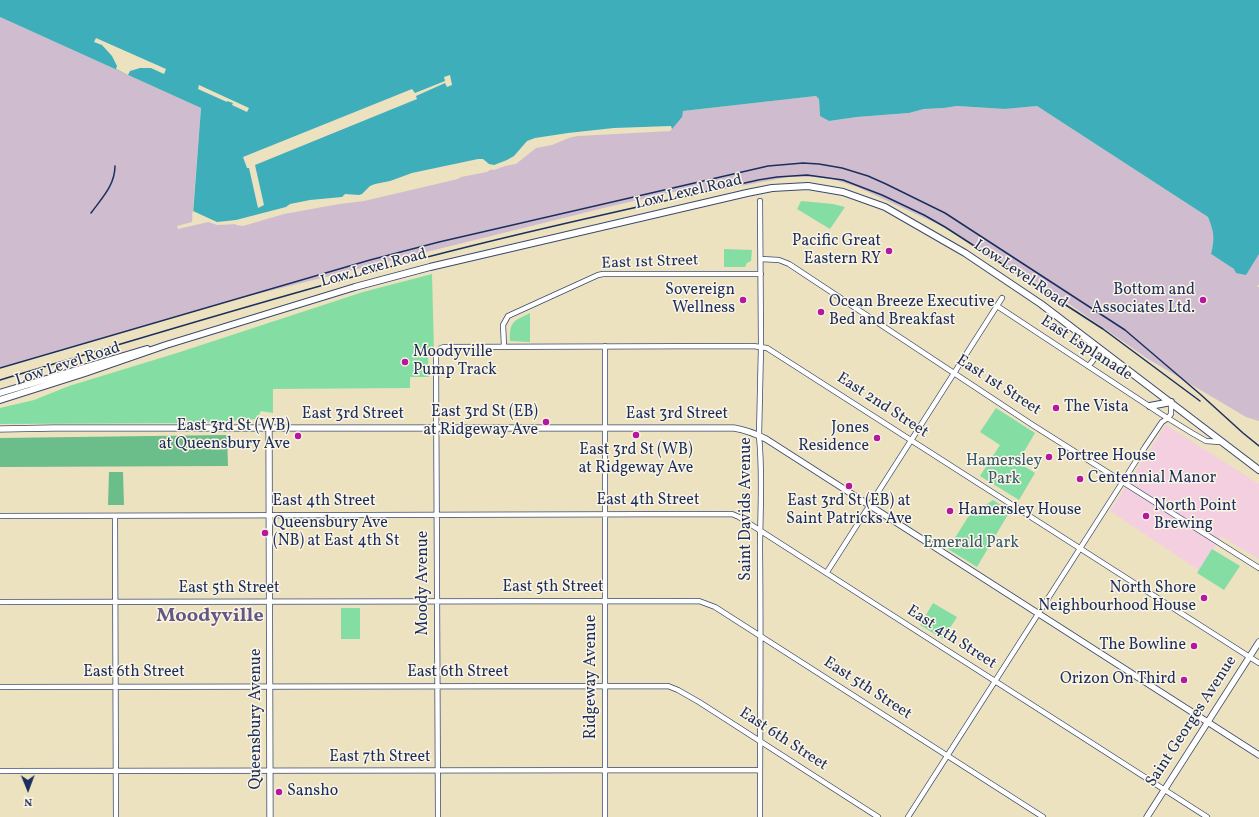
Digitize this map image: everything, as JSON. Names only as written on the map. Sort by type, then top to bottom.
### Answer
[{"type":"main road","name":"Low Level Road","points":[[0,400],[85,374],[166,345],[355,287],[430,267],[747,193],[772,188],[808,186],[843,192],[885,207],[965,253],[1041,304],[1171,402]]},
{"type":"main road","name":"Low Level Road","points":[[0,393],[138,351],[166,345]]},
{"type":"main road","points":[[1150,406],[1171,402]]},
{"type":"main road","name":"East Esplanade","points":[[1171,402],[1220,442],[1259,470]]},
{"type":"street","name":"Saint Davids Avenue","points":[[760,201],[760,817]]},
{"type":"street","name":"East 1st Street","points":[[761,259],[779,260],[789,264],[954,373],[1259,568]]},
{"type":"street","name":"East 1st Street","points":[[504,346],[503,325],[508,316],[598,275],[760,274]]},
{"type":"street","points":[[827,572],[1002,298]]},
{"type":"street","name":"East Esplanade","points":[[996,306],[1161,414],[1206,441],[1220,442]]},
{"type":"street","points":[[1088,366],[1094,361],[1095,358],[1094,344]]},
{"type":"street","name":"East 2nd Street","points":[[440,350],[444,347],[504,346],[761,346],[767,348],[1259,663]]},
{"type":"street","name":"Ridgeway Avenue","points":[[605,346],[605,817]]},
{"type":"street","name":"Moody Avenue","points":[[438,817],[436,356],[440,350]]},
{"type":"street","points":[[908,817],[1162,422],[1171,414],[1171,402]]},
{"type":"street","points":[[1161,414],[1162,422]]},
{"type":"street","name":"Queensbury Avenue","points":[[269,428],[270,817]]},
{"type":"street","name":"East 3rd Street","points":[[0,429],[734,428],[748,431],[759,436],[870,505],[1259,755]]},
{"type":"street","name":"East 4th Street","points":[[0,516],[605,514],[727,514],[736,516],[827,572],[1207,817]]},
{"type":"street","points":[[115,516],[116,817]]},
{"type":"street","name":"East 5th Street","points":[[0,602],[699,600],[715,607],[1043,817]]},
{"type":"street","name":"Saint Georges Avenue","points":[[1147,817],[1259,642]]},
{"type":"street","name":"East 6th Street","points":[[0,687],[663,685],[673,687],[878,817]]},
{"type":"street","name":"East 7th Street","points":[[0,771],[760,770]]},
{"type":"shaded area","points":[[0,17],[201,108],[192,222],[177,226],[178,229],[234,216],[236,225],[243,226],[284,214],[364,201],[487,172],[493,168],[516,164],[536,148],[552,145],[578,134],[683,111],[816,96],[819,99],[820,115],[829,121],[909,113],[924,109],[957,106],[1005,109],[1037,106],[1208,217],[1213,228],[1215,240],[1211,254],[1234,269],[1259,253],[1259,284],[1257,287],[1259,287],[1259,421],[1246,417],[1148,359],[1046,288],[942,226],[857,187],[832,179],[815,177],[789,177],[719,190],[673,192],[612,206],[237,299],[0,368]]},
{"type":"shaded area","points":[[1166,425],[1259,484],[1259,559],[1221,536],[1200,571],[1110,511]]},
{"type":"green space","points":[[801,201],[833,204],[845,207],[830,229],[797,209]]},
{"type":"green space","points":[[724,249],[752,250],[751,261],[747,263],[745,267],[724,267]]},
{"type":"green space","points":[[432,274],[434,351],[430,352],[428,355],[429,377],[410,377],[410,388],[273,389],[273,413],[261,411],[257,419],[199,423],[0,424],[0,408],[34,400],[69,386],[180,352],[363,292]]},
{"type":"green space","points":[[530,313],[530,342],[510,341],[510,329],[514,322]]},
{"type":"green space","name":"Hamersley Park","points":[[996,408],[1035,433],[1018,462],[1035,473],[1019,500],[980,476],[1000,445],[980,432]]},
{"type":"green space","points":[[227,435],[228,466],[0,467],[0,438]]},
{"type":"green space","points":[[109,472],[123,472],[124,505],[108,505]]},
{"type":"green space","name":"Emerald Park","points":[[993,500],[1010,511],[977,567],[948,549],[968,517]]},
{"type":"green space","points":[[1212,549],[1240,566],[1224,590],[1197,573]]},
{"type":"green space","points":[[933,603],[957,617],[943,639],[920,625]]},
{"type":"green space","points":[[341,608],[360,608],[360,639],[341,639]]},
{"type":"water","points":[[0,0],[1259,0],[1259,254],[1246,275],[1236,273],[1234,269],[1211,254],[1213,235],[1208,217],[1037,106],[1005,109],[957,106],[924,109],[909,113],[829,121],[820,116],[819,99],[816,96],[683,111],[682,117],[672,129],[640,132],[602,132],[535,142],[515,160],[493,168],[482,163],[372,188],[364,195],[288,208],[255,218],[219,223],[193,214],[201,108],[0,17]]},
{"type":"pier","points":[[96,38],[166,69],[164,74],[151,68],[140,68],[130,71],[128,75],[116,69],[117,66],[112,56],[102,45],[94,42]]},
{"type":"pier","points":[[450,75],[452,85],[447,87],[445,83],[416,96],[417,99],[255,165],[264,205],[258,208],[249,168],[247,168],[243,157],[412,89],[415,93],[445,81],[444,77]]},
{"type":"pier","points":[[199,85],[249,108],[247,112],[232,105],[233,103],[227,102],[198,89]]},
{"type":"pier","points":[[671,126],[672,129],[670,131],[578,136],[536,144],[522,154],[516,162],[494,170],[479,164],[373,189],[362,198],[302,207],[237,224],[217,225],[192,216],[193,211],[217,222],[236,220],[286,207],[290,204],[310,200],[342,197],[345,194],[359,195],[370,186],[412,173],[478,159],[483,159],[489,164],[494,165],[514,156],[527,141],[535,138],[614,128]]},
{"type":"railway","points":[[0,368],[370,260],[439,242],[768,166],[803,163],[842,168],[868,176],[945,213],[1125,330],[1259,446]]},
{"type":"railway","points":[[91,213],[110,185],[113,179],[115,166]]},
{"type":"railway","points":[[0,380],[248,306],[442,253],[758,180],[807,175],[843,180],[882,195],[945,227],[1103,329],[1200,401]]},
{"type":"place","name":"Pacific Great Eastern RY","points":[[889,251]]},
{"type":"place","name":"Sovereign Wellness","points":[[743,300]]},
{"type":"place","name":"Bottom and Associates Ltd.","points":[[1203,300]]},
{"type":"place","name":"Ocean Breeze Executive Bed and Breakfast","points":[[821,312]]},
{"type":"place","name":"Moodyville Pump Track","points":[[405,362]]},
{"type":"place","name":"The Vista","points":[[1056,408]]},
{"type":"place","name":"East 3rd St (EB) at Ridgeway Ave","points":[[546,422]]},
{"type":"place","name":"East 3rd St (WB) at Ridgeway Ave","points":[[636,435]]},
{"type":"place","name":"East 3rd St (WB) at Queensbury Ave","points":[[298,436]]},
{"type":"place","name":"Jones Residence","points":[[877,438]]},
{"type":"place","name":"Portree House","points":[[1049,457]]},
{"type":"place","name":"Centennial Manor","points":[[1080,479]]},
{"type":"place","name":"East 3rd St (EB) at Saint Patricks Ave","points":[[849,486]]},
{"type":"place","name":"Hamersley House","points":[[950,511]]},
{"type":"place","name":"North Point Brewing","points":[[1146,516]]},
{"type":"place","name":"Queensbury Ave (NB) at East 4th St","points":[[265,533]]},
{"type":"place","name":"North Shore Neighbourhood House","points":[[1204,598]]},
{"type":"place","name":"The Bowline","points":[[1194,646]]},
{"type":"place","name":"Orizon On Third","points":[[1184,680]]},
{"type":"place","name":"Sansho","points":[[279,792]]},
{"type":"district","name":"Moodyville","points":[[210,617]]}]
